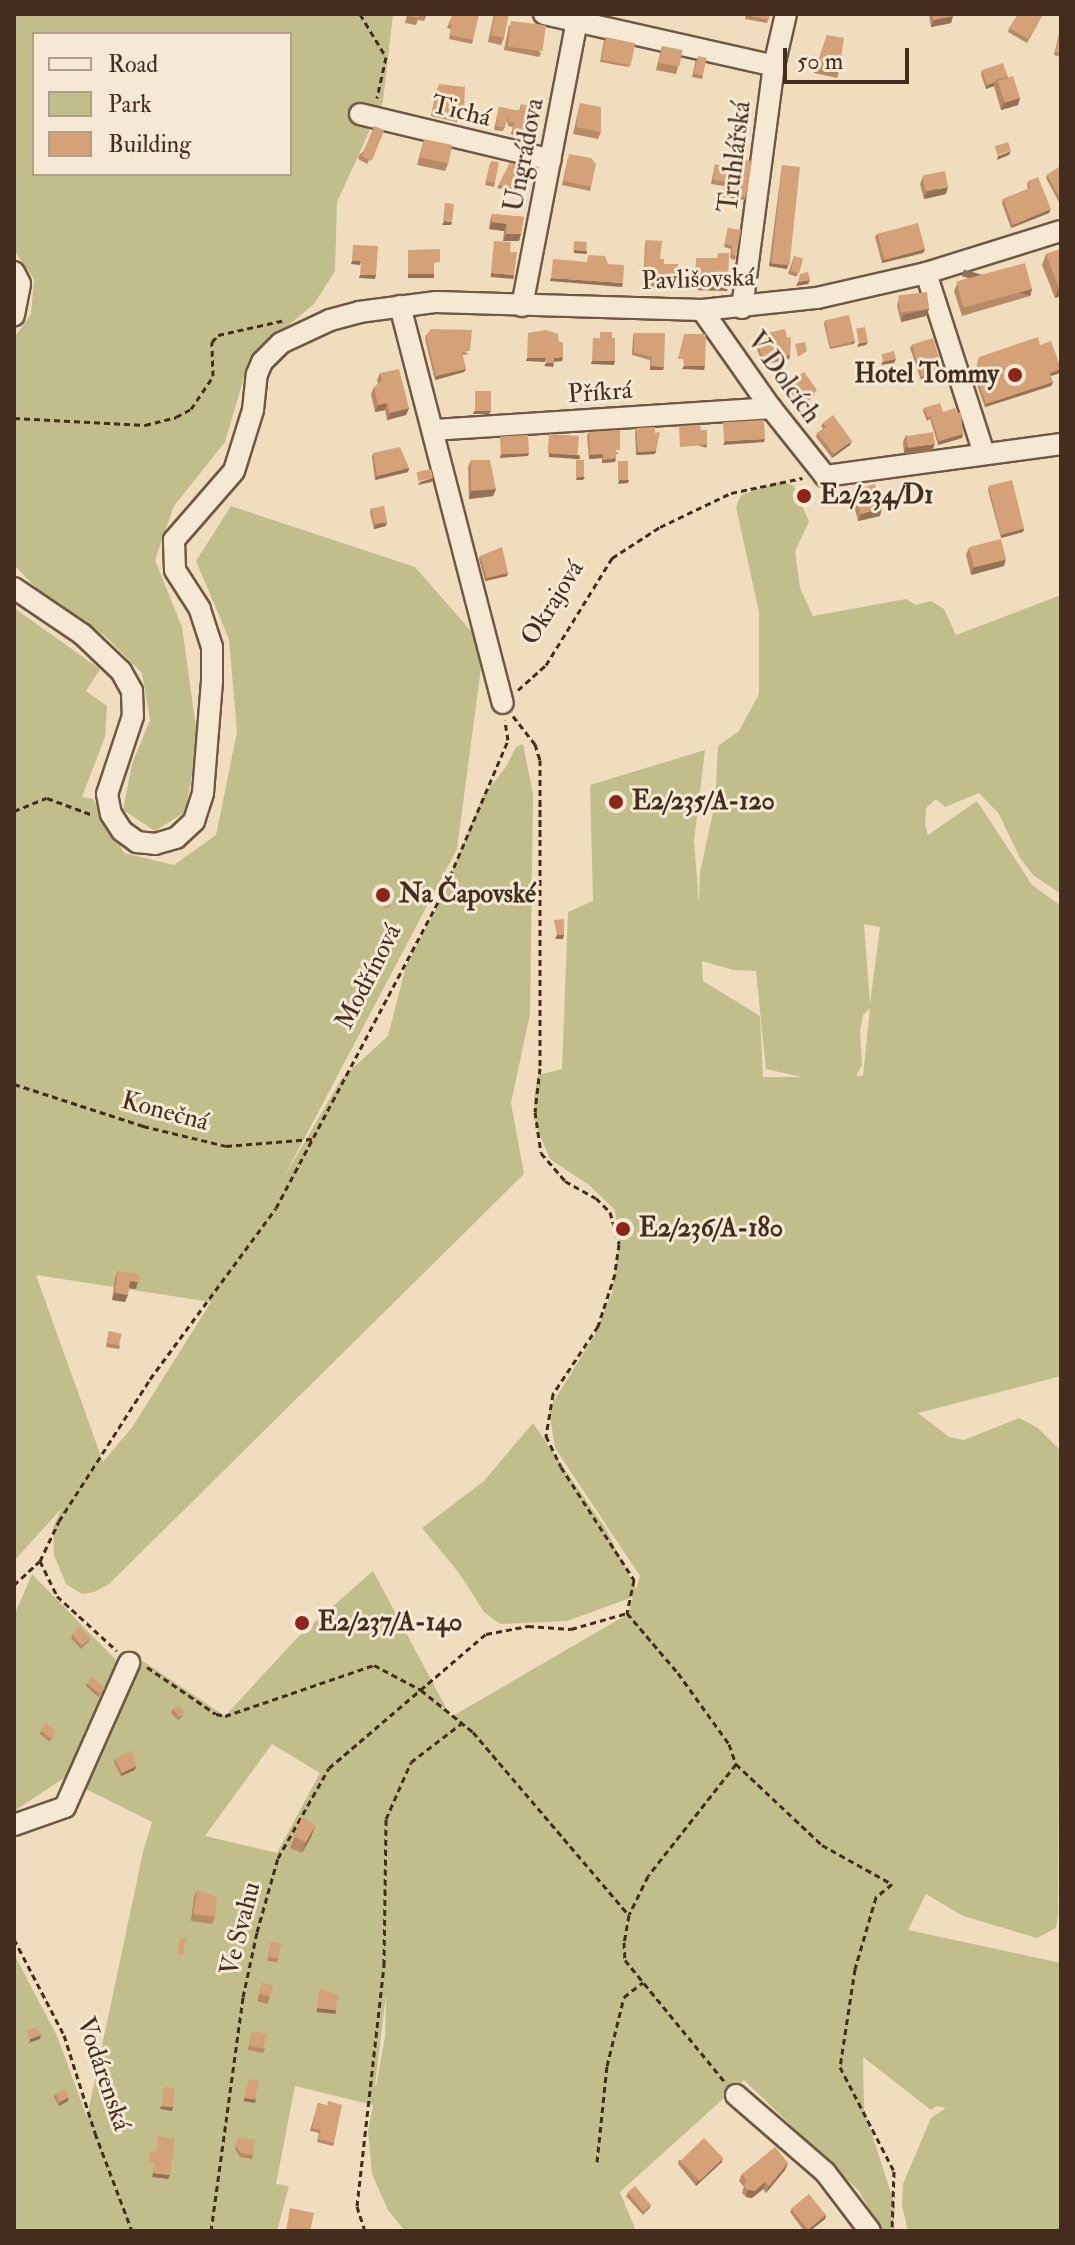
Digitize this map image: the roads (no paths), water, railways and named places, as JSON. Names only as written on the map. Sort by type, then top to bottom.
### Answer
[{"type":"street","points":[[544,14],[577,17],[774,66]]},
{"type":"street","name":"Truhlářská","points":[[742,308],[774,66],[786,14]]},
{"type":"street","name":"Ungrádova","points":[[522,306],[577,17]]},
{"type":"street","name":"Tichá","points":[[366,116],[551,160]]},
{"type":"street","name":"Pavlišovská","points":[[14,588],[108,654],[132,691],[133,716],[107,794],[111,814],[122,831],[137,842],[155,844],[176,838],[194,821],[203,793],[212,647],[200,609],[175,570],[174,540],[234,471],[253,410],[257,374],[262,362],[281,343],[330,320],[436,302],[702,310],[817,298],[926,273],[1061,231]]},
{"type":"street","points":[[14,272],[20,284],[14,315]]},
{"type":"street","points":[[926,273],[984,454],[1061,444]]},
{"type":"street","points":[[400,306],[503,703]]},
{"type":"street","name":"V Dolcích","points":[[702,310],[771,408],[825,476],[984,454]]},
{"type":"street","name":"Příkrá","points":[[433,430],[771,408]]},
{"type":"street","points":[[14,1825],[65,1807],[129,1663]]},
{"type":"street","points":[[736,2095],[825,2172],[870,2231]]},
{"type":"place","name":"Hotel Tommy","points":[[1015,375]]},
{"type":"place","name":"E2/234/D1","points":[[804,496]]},
{"type":"place","name":"E2/235/A-120","points":[[616,802]]},
{"type":"place","name":"Na Čapovské","points":[[383,895]]},
{"type":"place","name":"E2/236/A-180","points":[[623,1229]]},
{"type":"place","name":"E2/237/A-140","points":[[302,1623]]}]
